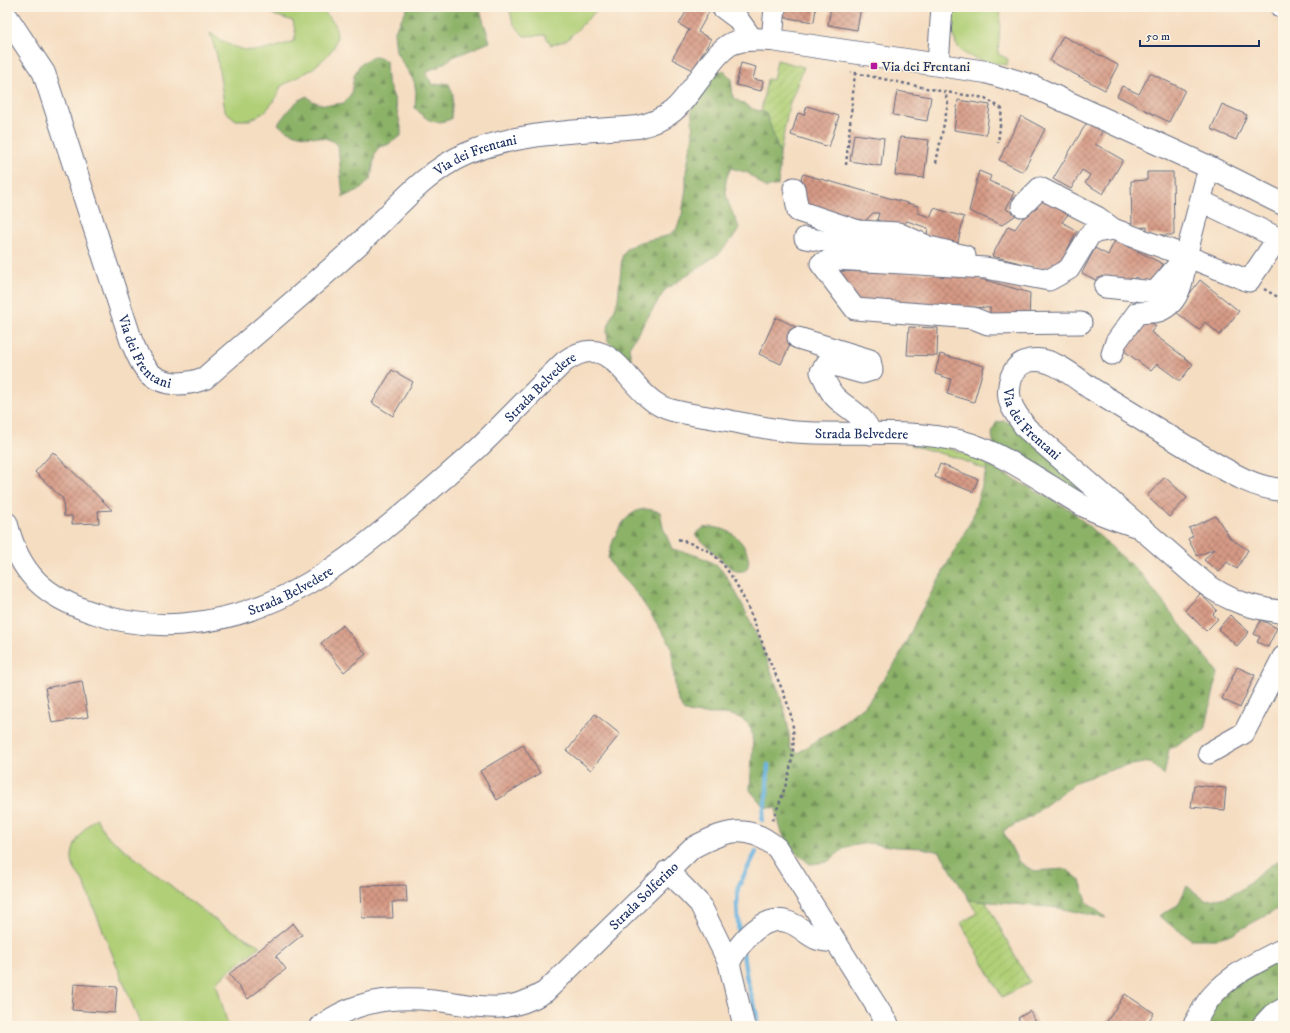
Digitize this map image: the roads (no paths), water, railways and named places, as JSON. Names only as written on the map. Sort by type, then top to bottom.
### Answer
[{"type":"main road","name":"Via dei Frentani","points":[[7,17],[44,73],[131,340],[145,368],[162,382],[173,384],[190,383],[205,378],[357,245],[418,186],[464,155],[489,145],[520,138],[638,127],[655,123],[675,110],[713,60],[730,45],[762,40],[986,72],[1032,86],[1211,168],[1283,204]]},
{"type":"main road","name":"Via dei Frentani","points":[[1283,490],[1269,489],[1239,477],[1145,422],[1056,366],[1039,360],[1027,362],[1015,368],[1010,378],[1008,397],[1013,411],[1026,428],[1203,582],[1220,594],[1245,605],[1283,612]]},
{"type":"street","points":[[722,7],[762,40],[775,7]]},
{"type":"street","points":[[938,64],[942,7]]},
{"type":"street","points":[[1112,354],[1116,342],[1137,313],[1158,312],[1169,306],[1183,285],[1186,256],[1200,201],[1211,168]]},
{"type":"street","points":[[794,188],[798,210],[858,231],[898,233],[932,248],[978,259],[986,268]]},
{"type":"street","points":[[1022,206],[1040,188],[1097,217],[1113,230],[1186,256],[1249,281],[1278,238],[1200,201]]},
{"type":"street","points":[[1081,323],[988,324],[973,318],[855,309],[821,264],[835,258],[986,268],[1049,280],[1069,269],[1091,233],[1113,230]]},
{"type":"street","points":[[805,238],[860,247],[932,248]]},
{"type":"street","points":[[1105,287],[1155,292],[1186,256]]},
{"type":"street","points":[[798,338],[870,360],[872,370],[862,373],[828,363],[821,372],[834,396],[853,410],[869,426],[871,434]]},
{"type":"street","name":"Strada Belvedere","points":[[7,523],[12,544],[20,562],[30,576],[49,592],[70,604],[101,616],[139,623],[159,624],[199,622],[237,616],[279,600],[310,583],[334,567],[382,530],[454,470],[564,362],[582,352],[598,351],[606,354],[649,398],[667,409],[778,430],[941,437],[977,446],[990,451],[1082,505],[1115,520],[1142,528]]},
{"type":"street","points":[[1209,753],[1244,733],[1283,657]]},
{"type":"street","name":"Strada Solferino","points":[[321,1026],[333,1016],[369,1002],[401,998],[433,1000],[484,1008],[514,1005],[530,1001],[545,992],[667,870],[692,848],[714,836],[730,832],[750,832],[765,838],[777,848],[889,1026]]},
{"type":"street","points":[[667,870],[700,904],[729,963],[744,1026]]},
{"type":"street","points":[[729,963],[739,946],[752,933],[762,925],[775,921],[788,921],[818,940],[836,942]]},
{"type":"street","points":[[1193,1026],[1210,998],[1230,979],[1257,962],[1283,949]]},
{"type":"street","points":[[1262,1026],[1272,1016],[1283,1009]]},
{"type":"waterway","points":[[762,820],[767,792],[768,765]]},
{"type":"waterway","points":[[739,936],[737,904],[738,887],[756,852]]},
{"type":"waterway","points":[[743,953],[747,980],[757,1016],[757,1026]]},
{"type":"place","name":"Via dei Frentani","points":[[874,66]]}]
